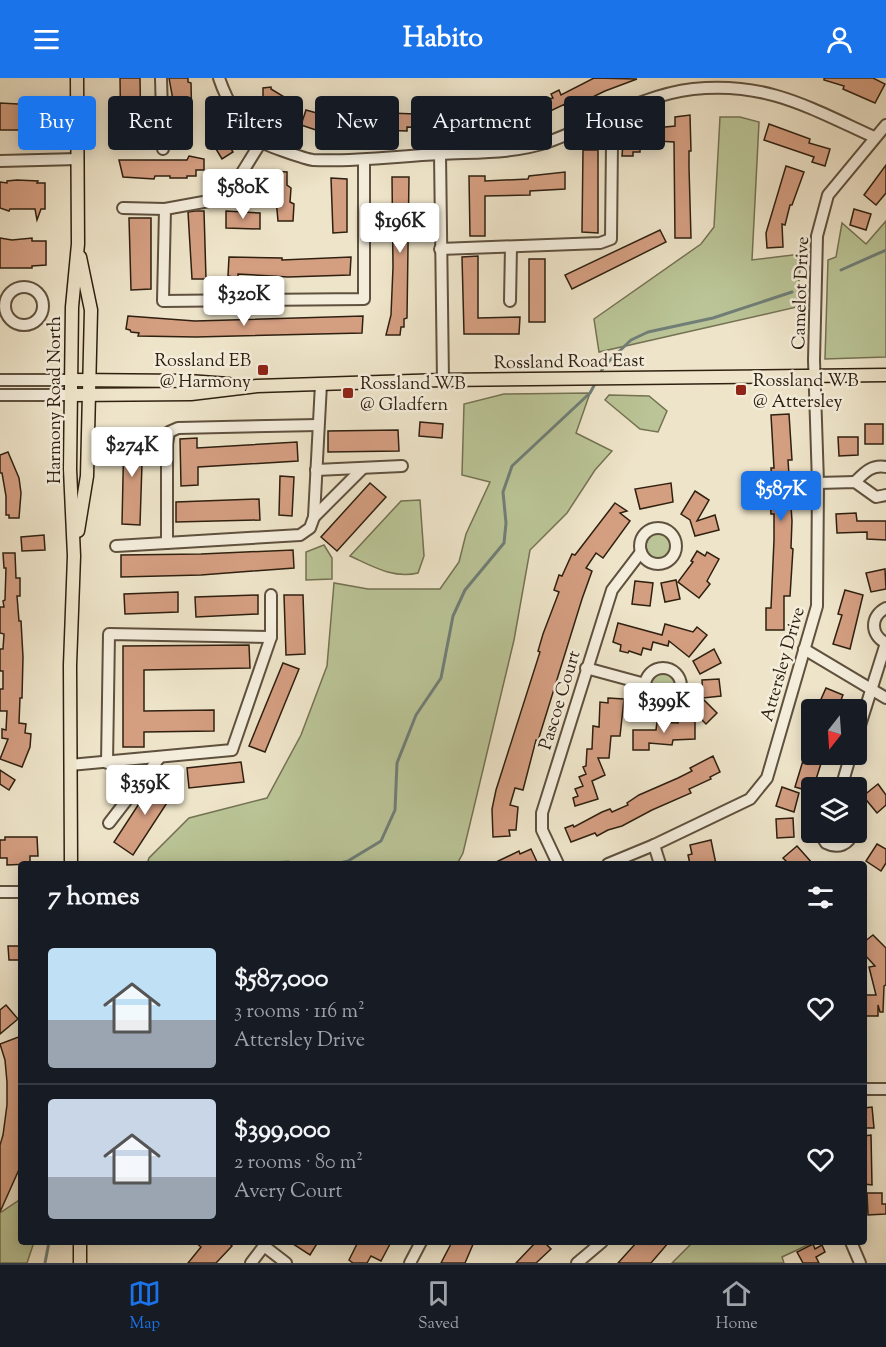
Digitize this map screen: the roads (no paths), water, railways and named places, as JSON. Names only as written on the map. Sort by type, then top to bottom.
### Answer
[{"type":"main road","name":"Harmony Road North","points":[[71,861],[70,665],[74,556],[70,469],[72,307],[78,244],[77,78]]},
{"type":"main road","name":"Harmony Road North","points":[[74,556],[87,476],[91,310],[78,244]]},
{"type":"main road","name":"Rossland Road East","points":[[71,395],[191,394],[257,386],[443,380],[886,375]]},
{"type":"main road","points":[[71,380],[188,381],[257,386]]},
{"type":"main road","points":[[80,1245],[80,1263]]},
{"type":"street","points":[[161,78],[162,96]]},
{"type":"street","points":[[219,78],[228,96]]},
{"type":"street","points":[[664,96],[693,89],[741,89],[777,95],[874,137]]},
{"type":"street","name":"Camelot Drive","points":[[814,376],[816,236],[828,195],[886,125]]},
{"type":"street","points":[[284,150],[310,159],[364,160],[525,148],[564,135]]},
{"type":"street","points":[[123,208],[165,209],[209,201],[240,176],[256,150]]},
{"type":"street","points":[[440,249],[600,243],[611,239],[612,150]]},
{"type":"street","points":[[440,154],[443,380]]},
{"type":"street","points":[[0,160],[78,159]]},
{"type":"street","points":[[165,209],[163,301],[364,299],[364,160]]},
{"type":"street","points":[[510,301],[511,247]]},
{"type":"street","name":"Attersley Drive","points":[[615,861],[750,799],[766,778],[817,606],[818,483],[814,376]]},
{"type":"street","points":[[0,380],[71,380]]},
{"type":"street","points":[[116,546],[300,535],[310,528],[314,517],[321,384]]},
{"type":"street","name":"Rossland Road East","points":[[0,395],[71,395]]},
{"type":"street","points":[[167,543],[166,444],[169,432],[178,428],[318,426]]},
{"type":"street","points":[[855,482],[867,470],[879,465],[886,467]]},
{"type":"street","points":[[316,470],[402,466]]},
{"type":"street","points":[[314,517],[363,468]]},
{"type":"street","points":[[818,483],[855,482],[876,497],[886,495]]},
{"type":"street","name":"Pascoe Court","points":[[557,861],[542,830],[540,819],[612,590],[641,552]]},
{"type":"street","points":[[70,765],[232,750],[271,637],[271,595]]},
{"type":"street","points":[[867,705],[886,643],[877,636],[873,625],[877,615],[886,608]]},
{"type":"street","points":[[107,763],[109,634],[271,637]]},
{"type":"street","points":[[804,649],[886,698]]},
{"type":"street","points":[[586,668],[645,684]]},
{"type":"street","points":[[109,823],[160,758]]},
{"type":"street","points":[[826,843],[837,846],[845,843]]},
{"type":"street","points":[[654,845],[659,861]]},
{"type":"street","points":[[0,892],[18,892]]},
{"type":"street","points":[[867,1089],[886,1089]]},
{"type":"street","points":[[251,1263],[265,1245]]},
{"type":"street","points":[[267,1245],[286,1263]]},
{"type":"street","points":[[410,1263],[419,1245]]},
{"type":"street","points":[[577,1263],[598,1245]]},
{"type":"street","points":[[852,1245],[860,1263]]},
{"type":"waterway","points":[[841,270],[886,250]]},
{"type":"waterway","points":[[600,374],[604,366],[631,340],[648,332],[713,318],[792,292]]},
{"type":"waterway","points":[[348,861],[381,841],[395,810],[397,763],[416,715],[441,678],[453,616],[465,590],[504,543],[506,523],[503,492],[512,466],[590,393],[596,382]]},
{"type":"waterway","points":[[45,1263],[48,1245]]},
{"type":"place","name":"Rossland EB @ Harmony","points":[[263,370]]},
{"type":"place","name":"Rossland WB @ Attersley","points":[[741,390]]},
{"type":"place","name":"Rossland WB @ Gladfern","points":[[348,393]]}]
